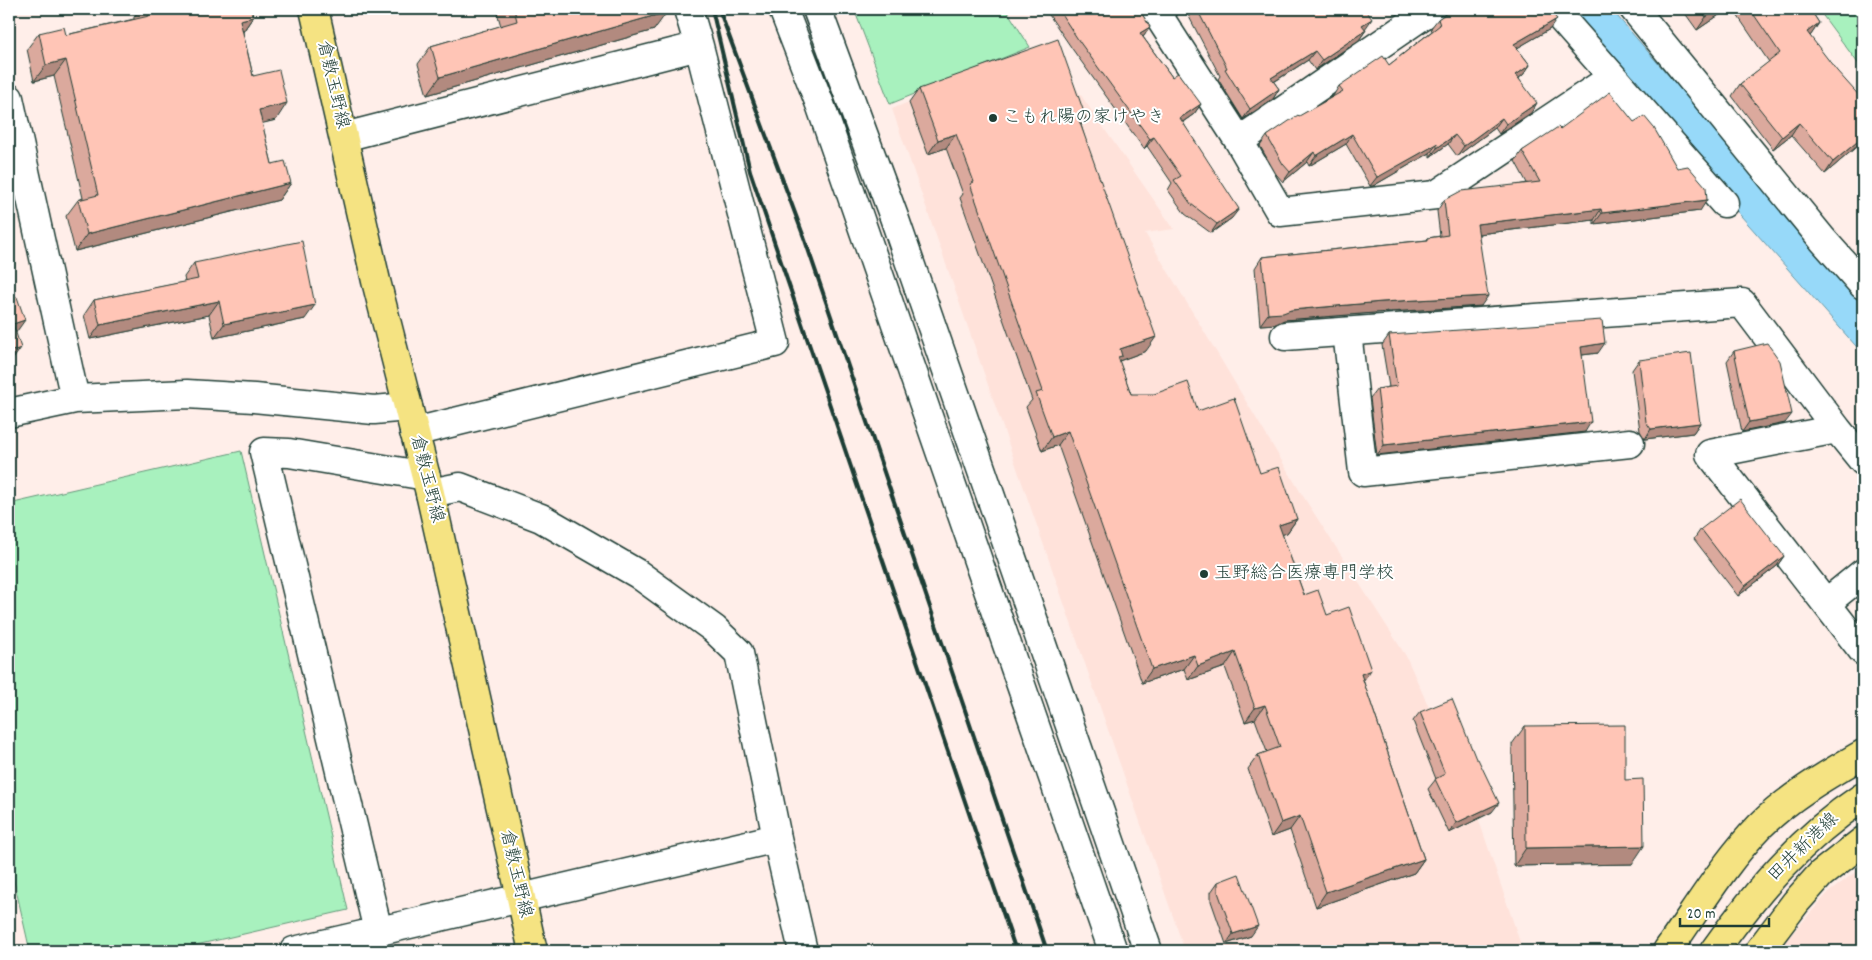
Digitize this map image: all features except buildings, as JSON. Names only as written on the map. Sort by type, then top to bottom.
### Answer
[{"type":"main road","name":"倉敷玉野線","points":[[314,9],[376,281],[428,485],[533,951]]},
{"type":"main road","points":[[1667,951],[1729,864],[1760,826],[1792,799],[1863,754]]},
{"type":"main road","name":"田井新港線","points":[[1714,951],[1775,872],[1807,840],[1841,812],[1863,797]]},
{"type":"main road","points":[[1759,951],[1796,902],[1821,874],[1863,841]]},
{"type":"street","points":[[9,413],[75,399],[187,394],[254,398],[374,410],[411,420],[775,343],[688,9]]},
{"type":"street","points":[[783,9],[821,107],[1113,951]]},
{"type":"street","points":[[816,9],[894,217],[1148,951]]},
{"type":"street","points":[[1155,9],[1239,141],[1280,212],[1436,195],[1613,77]]},
{"type":"street","points":[[1239,141],[1432,9]]},
{"type":"street","points":[[1553,9],[1724,203]]},
{"type":"street","points":[[1634,9],[1863,285]]},
{"type":"street","points":[[344,137],[699,46]]},
{"type":"street","points":[[9,98],[75,399]]},
{"type":"street","points":[[1285,336],[1742,303],[1863,461]]},
{"type":"street","points":[[1347,332],[1363,472],[1630,443]]},
{"type":"street","points":[[1837,429],[1710,454],[1863,651]]},
{"type":"street","points":[[378,931],[264,452],[288,453],[428,485],[460,487],[541,518],[638,574],[714,629],[739,653],[776,838],[803,951]]},
{"type":"street","points":[[1826,603],[1863,573]]},
{"type":"street","points":[[294,951],[776,838]]},
{"type":"shaded area","name":"玉野総合医療専門学校","points":[[1046,45],[1174,229],[1145,233],[1301,493],[1406,656],[1442,737],[1451,737],[1523,951],[1185,951],[892,109]]},
{"type":"shaded area","points":[[1862,867],[1863,951],[1777,951],[1828,893]]},
{"type":"green space","points":[[854,9],[1006,9],[1030,47],[890,104]]},
{"type":"green space","points":[[1818,9],[1863,9],[1863,70]]},
{"type":"green space","points":[[241,451],[348,910],[170,951],[30,951],[9,859],[9,504]]},
{"type":"water","points":[[1558,9],[1611,9],[1863,300],[1863,354]]},
{"type":"railway","points":[[712,9],[750,171],[1016,951]]},
{"type":"railway","points":[[719,9],[805,240],[1047,951]]},
{"type":"place","name":"こもれ陽の家けやき","points":[[993,118]]},
{"type":"place","name":"玉野総合医療専門学校","points":[[1204,574]]}]
